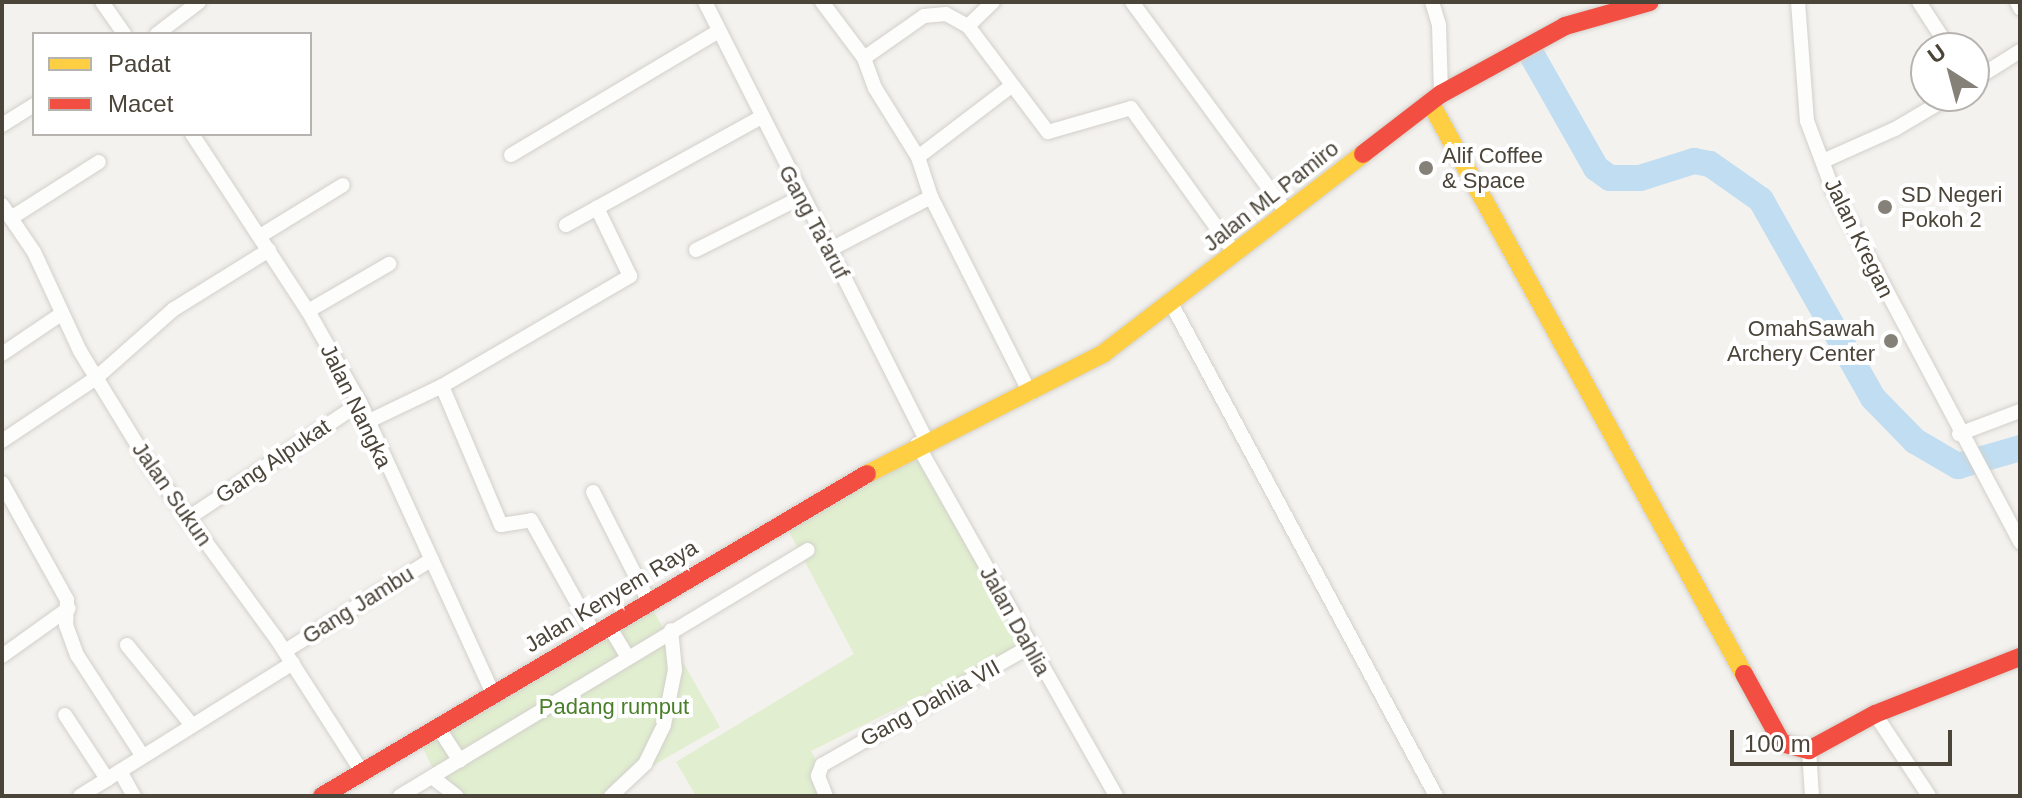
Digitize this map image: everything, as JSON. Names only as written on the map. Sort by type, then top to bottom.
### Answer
[{"type":"street","points":[[102,2],[123,32]]},
{"type":"street","points":[[160,32],[199,2]]},
{"type":"street","name":"Gang Ta'aruf","points":[[705,2],[922,442]]},
{"type":"street","points":[[822,2],[864,58],[875,88],[918,157],[931,197],[1030,393]]},
{"type":"street","points":[[915,2],[924,16]]},
{"type":"street","points":[[968,26],[993,2]]},
{"type":"street","points":[[1132,2],[1287,213]]},
{"type":"street","points":[[1432,2],[1439,25],[1436,98],[1782,743],[1809,750],[1875,714],[2020,657]]},
{"type":"street","name":"Jalan ML Pamiro","points":[[922,442],[1030,393],[1104,353],[1172,305],[1436,98],[1575,23],[1611,10],[1650,2]]},
{"type":"street","name":"Jalan Kregan","points":[[1798,2],[1800,79],[1807,121],[1823,161],[1849,224],[1973,462],[2020,542]]},
{"type":"street","points":[[1919,2],[1939,32]]},
{"type":"street","points":[[2017,2],[2020,8]]},
{"type":"street","points":[[864,58],[924,16],[946,14],[968,26],[1010,87],[1048,132],[1131,108],[1235,253]]},
{"type":"street","points":[[511,155],[719,31]]},
{"type":"street","points":[[1990,70],[2020,51]]},
{"type":"street","points":[[918,157],[1010,87]]},
{"type":"street","points":[[2,125],[32,106]]},
{"type":"street","points":[[1823,161],[1895,129],[1924,112]]},
{"type":"street","points":[[566,225],[760,118]]},
{"type":"street","name":"Jalan Nangka","points":[[196,136],[308,311],[360,403],[493,693]]},
{"type":"street","points":[[11,218],[99,162]]},
{"type":"street","points":[[260,236],[343,185]]},
{"type":"street","points":[[829,250],[931,197]]},
{"type":"street","points":[[696,250],[800,198]]},
{"type":"street","name":"Jalan Sukun","points":[[2,205],[34,252],[61,314],[96,378],[187,519],[289,657],[362,772]]},
{"type":"street","points":[[367,422],[442,386],[630,276],[597,208]]},
{"type":"street","points":[[2,441],[96,378],[174,309],[269,250]]},
{"type":"street","points":[[308,311],[389,264]]},
{"type":"street","points":[[1172,305],[1436,796]]},
{"type":"street","points":[[2,354],[61,314]]},
{"type":"street","points":[[442,386],[501,525],[531,520],[602,630],[627,656]]},
{"type":"street","name":"Gang Alpukat","points":[[187,519],[360,403]]},
{"type":"street","points":[[1959,434],[2020,411]]},
{"type":"street","name":"Jalan Kenyem Raya","points":[[322,796],[922,442]]},
{"type":"street","name":"Jalan Dahlia","points":[[922,442],[1029,647],[1112,795]]},
{"type":"street","points":[[2,483],[8,505],[69,608],[71,643],[142,755]]},
{"type":"street","points":[[593,492],[649,602]]},
{"type":"street","points":[[400,796],[807,550]]},
{"type":"street","name":"Gang Jambu","points":[[80,796],[432,559]]},
{"type":"street","points":[[2,656],[69,608]]},
{"type":"street","points":[[611,796],[645,764],[664,725],[675,670],[671,630]]},
{"type":"street","points":[[127,645],[191,724]]},
{"type":"street","name":"Gang Dahlia VII","points":[[826,796],[818,771],[830,759],[1029,647]]},
{"type":"street","points":[[1875,714],[1929,796]]},
{"type":"street","points":[[65,715],[134,796]]},
{"type":"street","points":[[438,727],[460,761]]},
{"type":"street","points":[[1809,750],[1812,796]]},
{"type":"street","points":[[432,777],[456,796]]},
{"type":"green space","points":[[921,443],[1021,647],[811,751],[835,796],[696,796],[676,762],[854,654],[786,526]]},
{"type":"green space","name":"Padang rumput","points":[[650,605],[720,727],[600,796],[446,796],[420,742]]},
{"type":"waterway","points":[[1533,57],[1596,168],[1610,178],[1640,178],[1694,161],[1710,164],[1761,200],[1873,398],[1915,441],[1958,466],[2020,448]]},
{"type":"traffic: slow","points":[[1430,102],[1744,674]]},
{"type":"traffic: slow","points":[[867,474],[1104,353],[1363,154]]},
{"type":"traffic: jam","points":[[1363,154],[1441,94],[1565,26],[1650,2]]},
{"type":"traffic: jam","points":[[322,796],[867,474]]},
{"type":"traffic: jam","points":[[1744,674],[1782,743],[1809,750],[1875,714],[2020,657]]},
{"type":"place","name":"Alif Coffee & Space","points":[[1426,168]]},
{"type":"place","name":"SD Negeri Pokoh 2","points":[[1885,207]]},
{"type":"place","name":"OmahSawah Archery Center","points":[[1891,341]]}]
